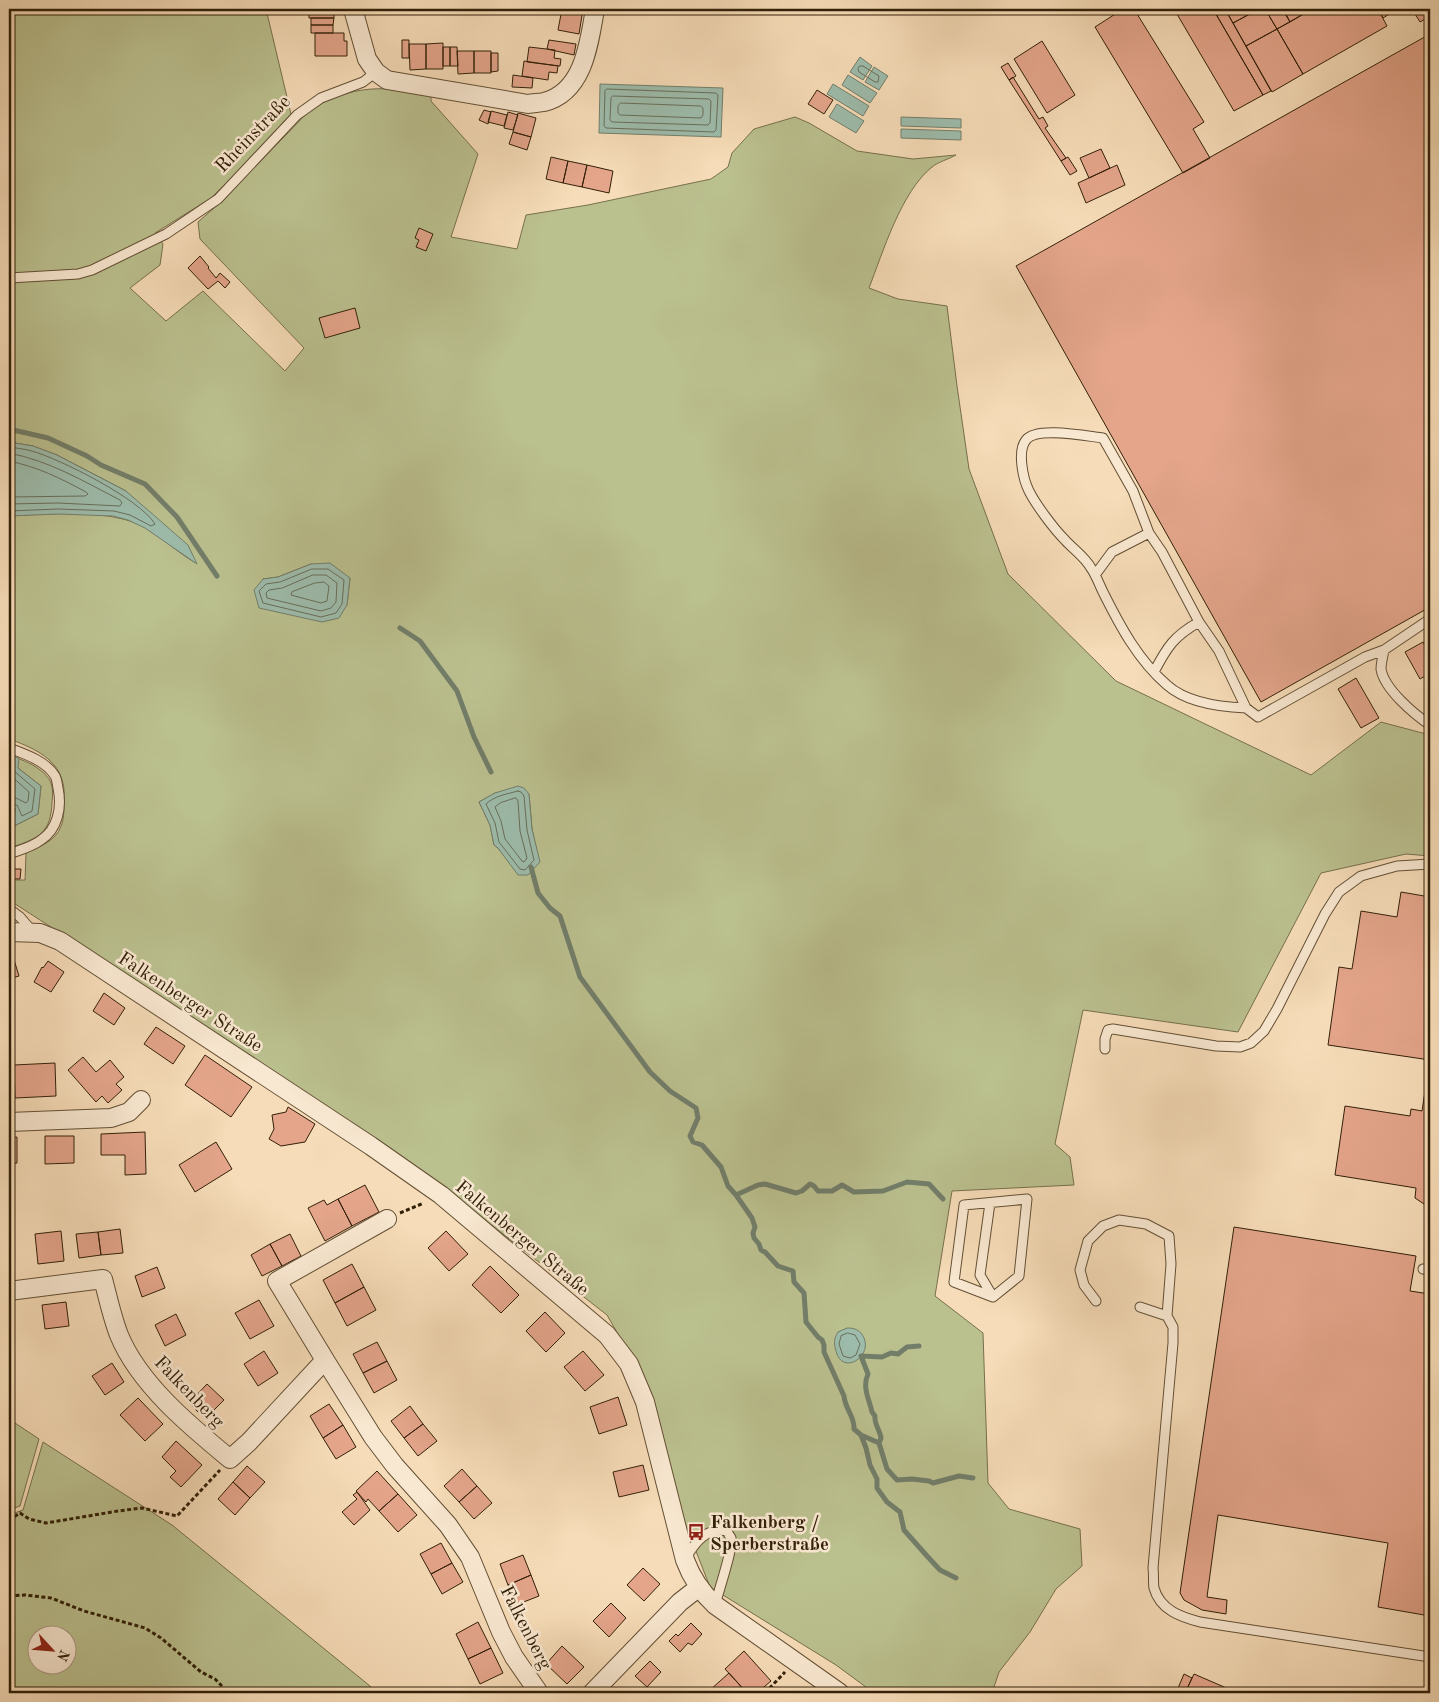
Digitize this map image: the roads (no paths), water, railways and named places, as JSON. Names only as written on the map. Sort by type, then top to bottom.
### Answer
[{"type":"street","points":[[353,9],[367,59],[376,72],[387,80],[528,104],[544,102],[563,93],[576,78],[584,59],[595,9]]},
{"type":"street","points":[[9,932],[33,932]]},
{"type":"street","name":"Falkenberger Straße","points":[[33,932],[54,938],[85,957],[371,1146],[441,1196],[607,1335],[629,1364],[645,1402],[685,1560],[698,1588],[715,1605],[840,1693]]},
{"type":"street","points":[[9,1122],[111,1118],[129,1112],[141,1100]]},
{"type":"street","name":"Falkenberg","points":[[387,1219],[277,1281],[373,1437],[395,1466],[448,1525],[470,1557],[501,1632],[514,1657],[539,1693]]},
{"type":"street","name":"Falkenberg","points":[[9,1291],[103,1279],[119,1335],[129,1355],[167,1403],[230,1459],[249,1442],[325,1360]]},
{"type":"street","points":[[592,1693],[680,1602],[698,1588]]},
{"type":"lane","name":"Rheinstraße","points":[[9,278],[78,274],[92,270],[166,234],[218,198],[297,115],[309,105],[321,98],[363,82],[376,72]]},
{"type":"lane","points":[[1246,708],[1226,708],[1179,694],[1167,686],[1145,664],[1122,628],[1090,566],[1064,539],[1029,491],[1021,461],[1022,446],[1027,438],[1034,434],[1047,432],[1103,438],[1133,492],[1149,533],[1162,552],[1199,622],[1219,651],[1246,708],[1258,717],[1365,657],[1384,650],[1430,619]]},
{"type":"lane","points":[[1095,575],[1112,552],[1149,533]]},
{"type":"lane","points":[[1154,672],[1168,646],[1184,630],[1199,622]]},
{"type":"lane","points":[[1384,650],[1381,670],[1392,692],[1416,715],[1430,725]]},
{"type":"lane","points":[[9,748],[28,755],[47,768],[56,777],[59,811],[55,825],[42,840],[9,854]]},
{"type":"lane","points":[[1104,1049],[1108,1030],[1113,1029],[1216,1046],[1240,1047],[1251,1043],[1264,1031],[1277,1009],[1325,914],[1340,892],[1361,876],[1398,866],[1430,864]]},
{"type":"lane","points":[[9,909],[20,917],[33,932]]},
{"type":"lane","points":[[1027,1199],[1019,1276],[993,1297],[954,1282],[964,1205],[1027,1199]]},
{"type":"lane","points":[[990,1202],[980,1275],[993,1297]]},
{"type":"lane","points":[[1096,1301],[1084,1284],[1080,1270],[1088,1240],[1103,1226],[1119,1220],[1146,1224],[1169,1236],[1171,1264],[1167,1316],[1173,1328],[1173,1342],[1153,1568],[1154,1589],[1163,1605],[1180,1616],[1200,1622],[1430,1657]]},
{"type":"lane","points":[[1140,1307],[1167,1316]]},
{"type":"lane","points":[[685,1560],[693,1545],[704,1534],[718,1530],[727,1531],[732,1539],[731,1551],[715,1605]]},
{"type":"water","points":[[860,57],[872,66],[863,80],[850,72]]},
{"type":"water","points":[[874,67],[888,76],[879,90],[865,82]]},
{"type":"water","points":[[848,75],[877,93],[870,103],[842,85]]},
{"type":"water","points":[[600,84],[723,88],[721,137],[599,133]]},
{"type":"water","points":[[833,84],[869,106],[863,116],[827,94]]},
{"type":"water","points":[[837,104],[864,121],[856,133],[829,117]]},
{"type":"water","points":[[901,117],[961,119],[961,128],[901,126]]},
{"type":"water","points":[[901,129],[961,131],[961,140],[901,138]]},
{"type":"water","points":[[9,442],[33,446],[57,455],[126,491],[188,545],[197,564],[145,528],[128,520],[113,516],[58,514],[9,516]]},
{"type":"water","points":[[330,563],[350,578],[347,605],[339,618],[322,622],[259,608],[254,590],[263,579],[278,577],[311,564]]},
{"type":"water","points":[[9,755],[19,758],[18,768],[41,786],[38,814],[14,826],[15,808],[11,811],[9,841]]},
{"type":"water","points":[[518,786],[524,788],[529,794],[532,829],[540,862],[528,875],[518,875],[494,845],[490,825],[479,802],[495,793]]},
{"type":"water","points":[[847,1328],[855,1329],[861,1333],[865,1341],[865,1348],[863,1354],[858,1359],[846,1363],[837,1354],[834,1343],[838,1332]]},
{"type":"waterway","points":[[9,429],[48,438],[87,456],[101,465],[145,484],[177,517],[217,576]]},
{"type":"waterway","points":[[400,628],[420,641],[457,691],[474,737],[491,772]]},
{"type":"waterway","points":[[531,867],[538,893],[550,908],[560,916],[580,977],[650,1072],[670,1091],[696,1108],[698,1118],[690,1136],[693,1142],[702,1145],[721,1167],[728,1186],[752,1218],[755,1227],[754,1238],[761,1250],[778,1266],[793,1271],[794,1282],[804,1293],[806,1322],[822,1340],[824,1352],[844,1396],[854,1429],[861,1435],[866,1448],[870,1465],[877,1479],[877,1488],[887,1502],[900,1512],[904,1530],[940,1570],[956,1578]]},
{"type":"waterway","points":[[736,1195],[758,1185],[765,1184],[796,1193],[802,1191],[810,1184],[818,1191],[832,1191],[842,1185],[854,1192],[883,1191],[907,1182],[929,1184],[943,1199]]},
{"type":"waterway","points":[[879,1443],[881,1438],[866,1388],[868,1374],[861,1356],[882,1357],[891,1353],[898,1354],[907,1347],[919,1346]]},
{"type":"waterway","points":[[861,1435],[879,1443],[887,1469],[897,1480],[912,1479],[933,1483],[959,1476],[973,1478]]},
{"type":"place","name":"Falkenberg / Sperberstraße","points":[[696,1532]]}]
